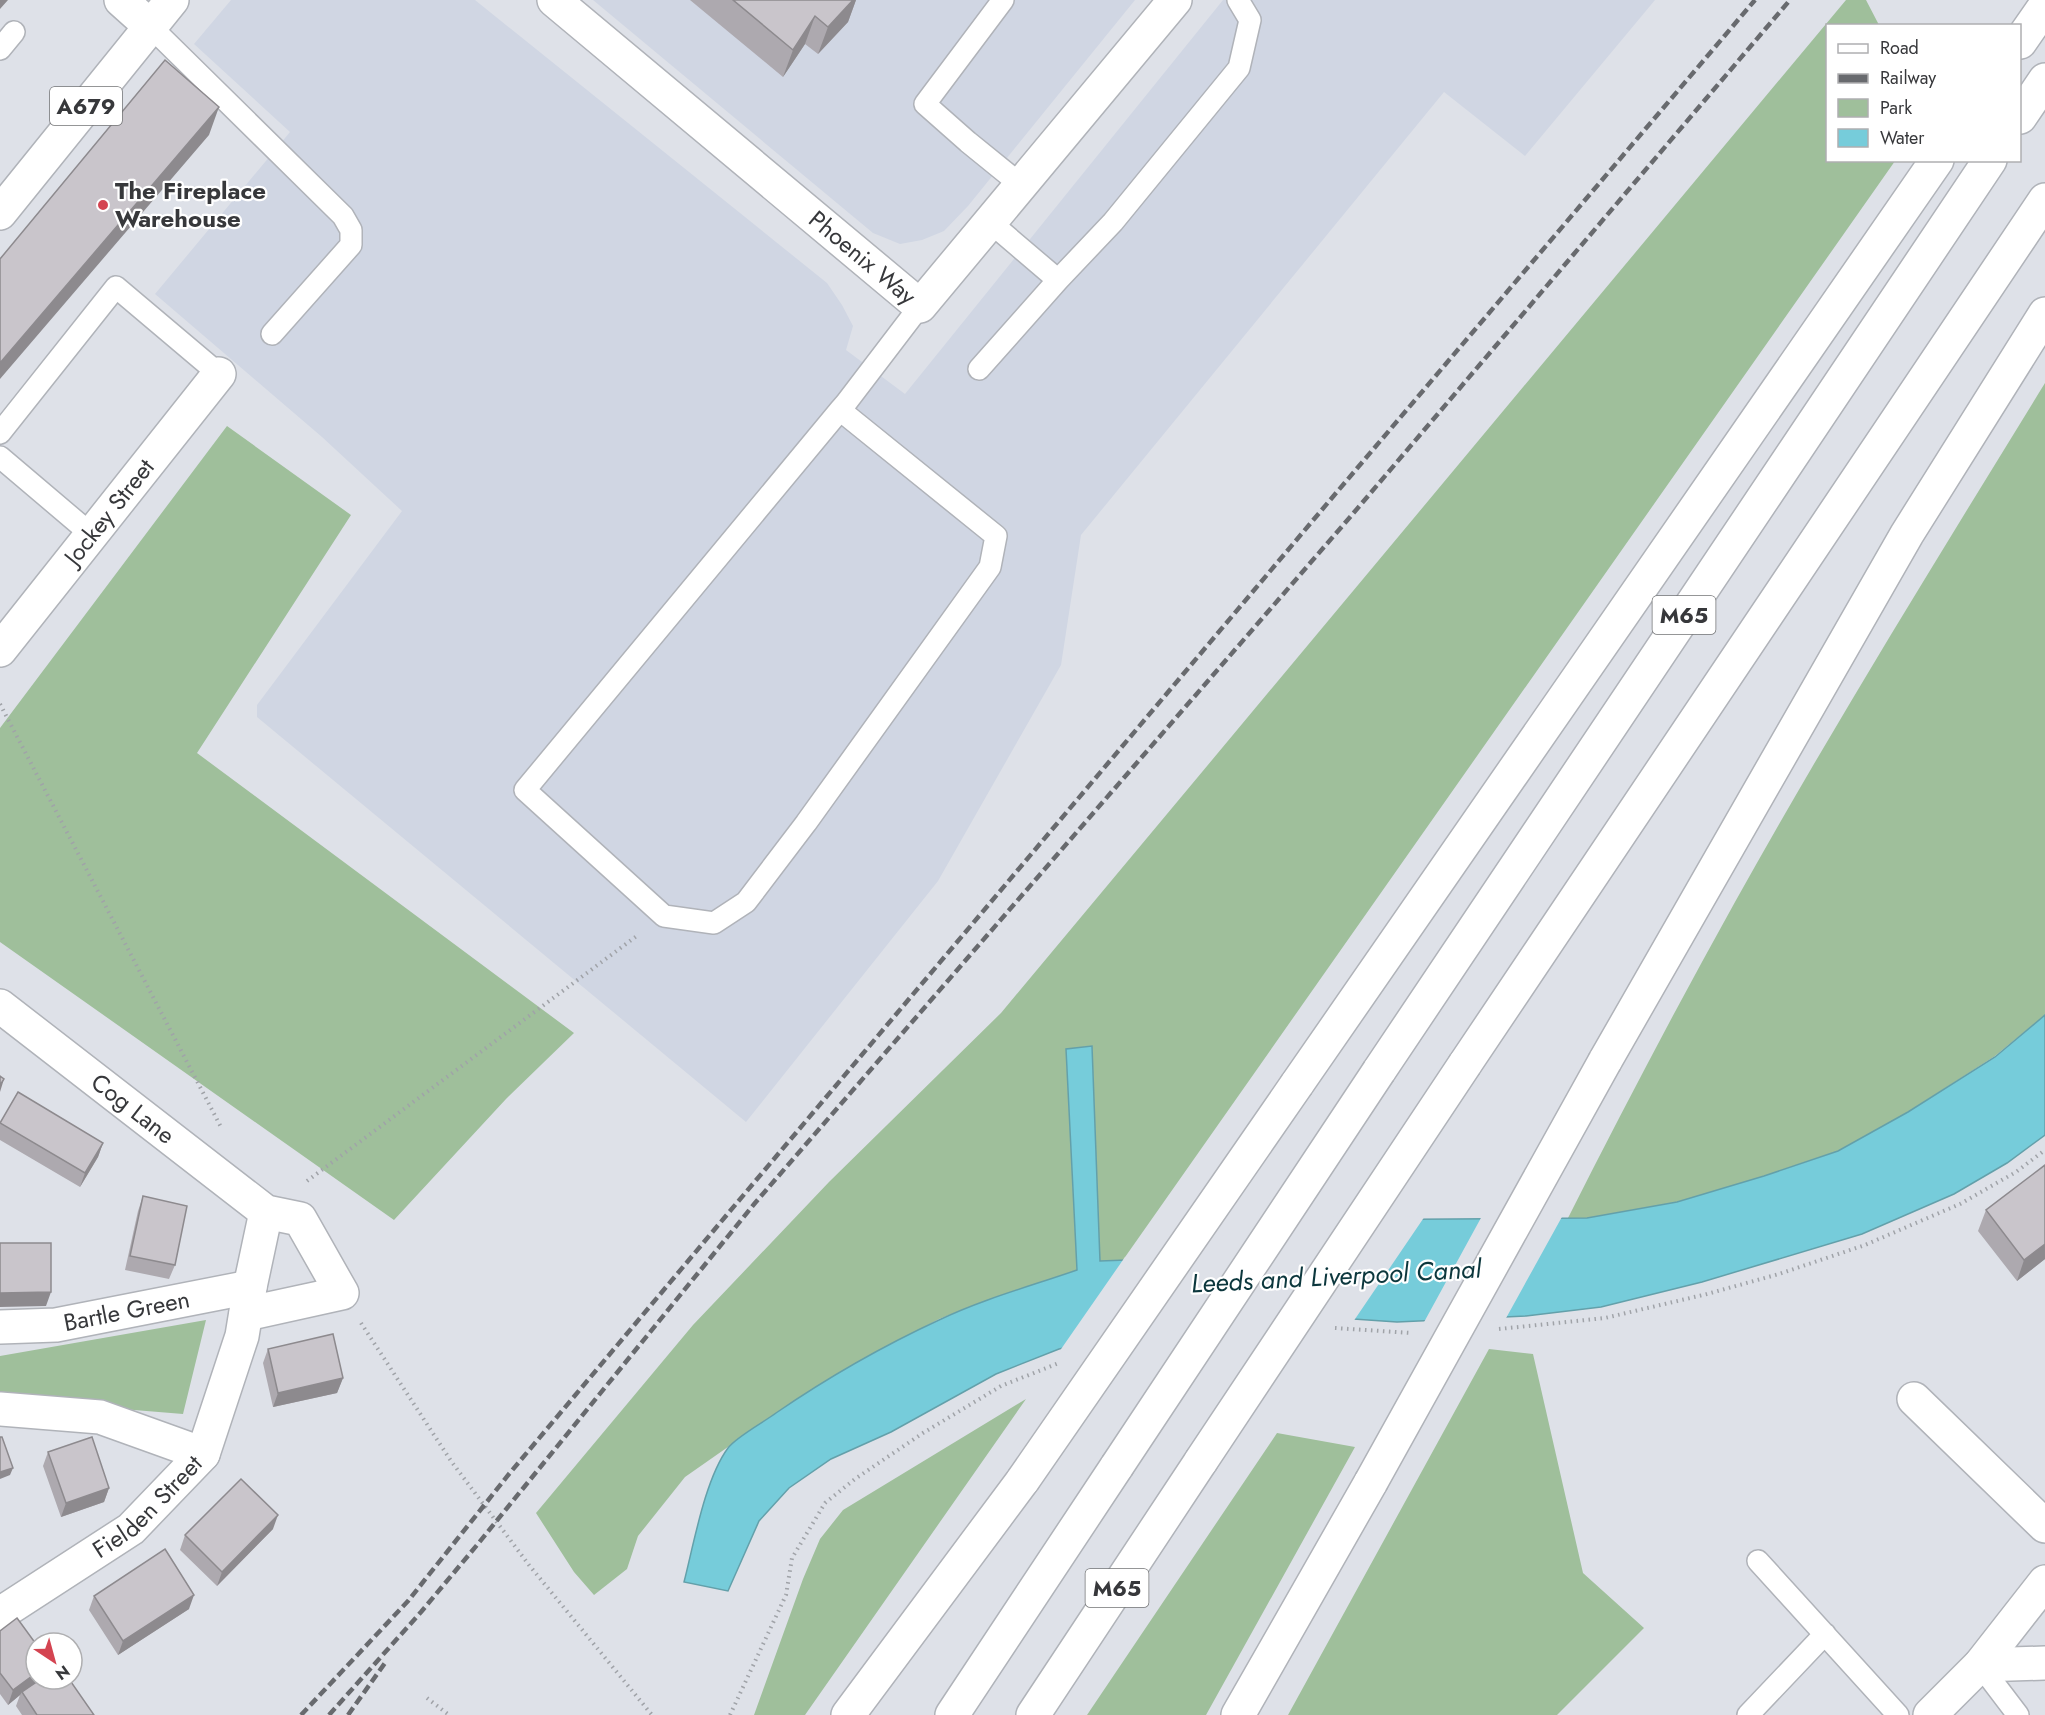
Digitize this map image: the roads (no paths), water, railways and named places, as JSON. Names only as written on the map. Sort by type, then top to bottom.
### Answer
[{"type":"main road","points":[[121,0],[150,26]]},
{"type":"main road","name":"A679","points":[[0,213],[172,0]]},
{"type":"main road","name":"Phoenix Way","points":[[554,0],[920,306],[1175,0]]},
{"type":"main road","points":[[2021,39],[2045,6]]},
{"type":"main road","points":[[2021,114],[2045,80]]},
{"type":"main road","points":[[848,1715],[1023,1480],[1936,162]]},
{"type":"main road","name":"M65","points":[[952,1715],[1379,1071],[1989,162]]},
{"type":"main road","name":"M65","points":[[1033,1715],[1465,1064],[2045,200]]},
{"type":"main road","points":[[1239,1715],[1605,1061],[1907,534],[2045,314]]},
{"type":"main road","name":"Jockey Street","points":[[2,645],[219,374]]},
{"type":"main road","name":"Cog Lane","points":[[0,1006],[266,1212]]},
{"type":"main road","name":"Bartle Green","points":[[0,1327],[56,1325],[248,1300],[342,1293],[300,1219],[266,1212]]},
{"type":"main road","name":"Fielden Street","points":[[0,1614],[131,1529],[203,1454],[242,1336],[266,1212]]},
{"type":"main road","points":[[1914,1399],[2045,1526]]},
{"type":"main road","points":[[0,1409],[100,1417],[203,1454]]},
{"type":"main road","points":[[1930,1715],[1980,1665],[2045,1582]]},
{"type":"main road","points":[[1980,1665],[2045,1663]]},
{"type":"lane","points":[[1003,0],[925,104],[1021,185]]},
{"type":"lane","points":[[979,369],[1113,222],[1239,68],[1250,20],[1238,0]]},
{"type":"lane","points":[[150,26],[343,216],[351,230],[351,245],[272,334]]},
{"type":"lane","points":[[0,49],[14,32]]},
{"type":"lane","points":[[990,222],[1058,280]]},
{"type":"lane","points":[[0,433],[116,287],[219,374]]},
{"type":"lane","points":[[840,410],[996,536],[990,567],[806,823],[746,902],[714,923],[664,916],[525,790],[840,410],[920,306]]},
{"type":"lane","points":[[0,458],[92,535]]},
{"type":"lane","points":[[1758,1561],[1898,1715]]},
{"type":"lane","points":[[1748,1715],[1825,1634]]},
{"type":"lane","points":[[1980,1665],[2018,1715]]},
{"type":"water","name":"Leeds and Liverpool Canal","points":[[2045,1015],[2045,1135],[2007,1163],[1954,1194],[1862,1234],[1702,1282],[1601,1307],[1526,1316],[1397,1322],[1268,1313],[1130,1334],[1059,1349],[996,1374],[891,1432],[831,1459],[789,1488],[759,1521],[728,1591],[684,1582],[701,1512],[713,1477],[728,1448],[737,1439],[835,1375],[918,1330],[956,1312],[1077,1270],[1066,1049],[1092,1046],[1100,1261],[1127,1260],[1307,1220],[1587,1218],[1677,1202],[1838,1151],[1908,1112],[1995,1057]]},
{"type":"railway","points":[[301,1715],[408,1601],[509,1474],[725,1217],[1755,0]]},
{"type":"railway","points":[[329,1715],[477,1545],[755,1203],[1351,516],[1790,0]]},
{"type":"railway","points":[[348,1715],[385,1663]]},
{"type":"place","name":"The Fireplace Warehouse","points":[[103,205]]}]
